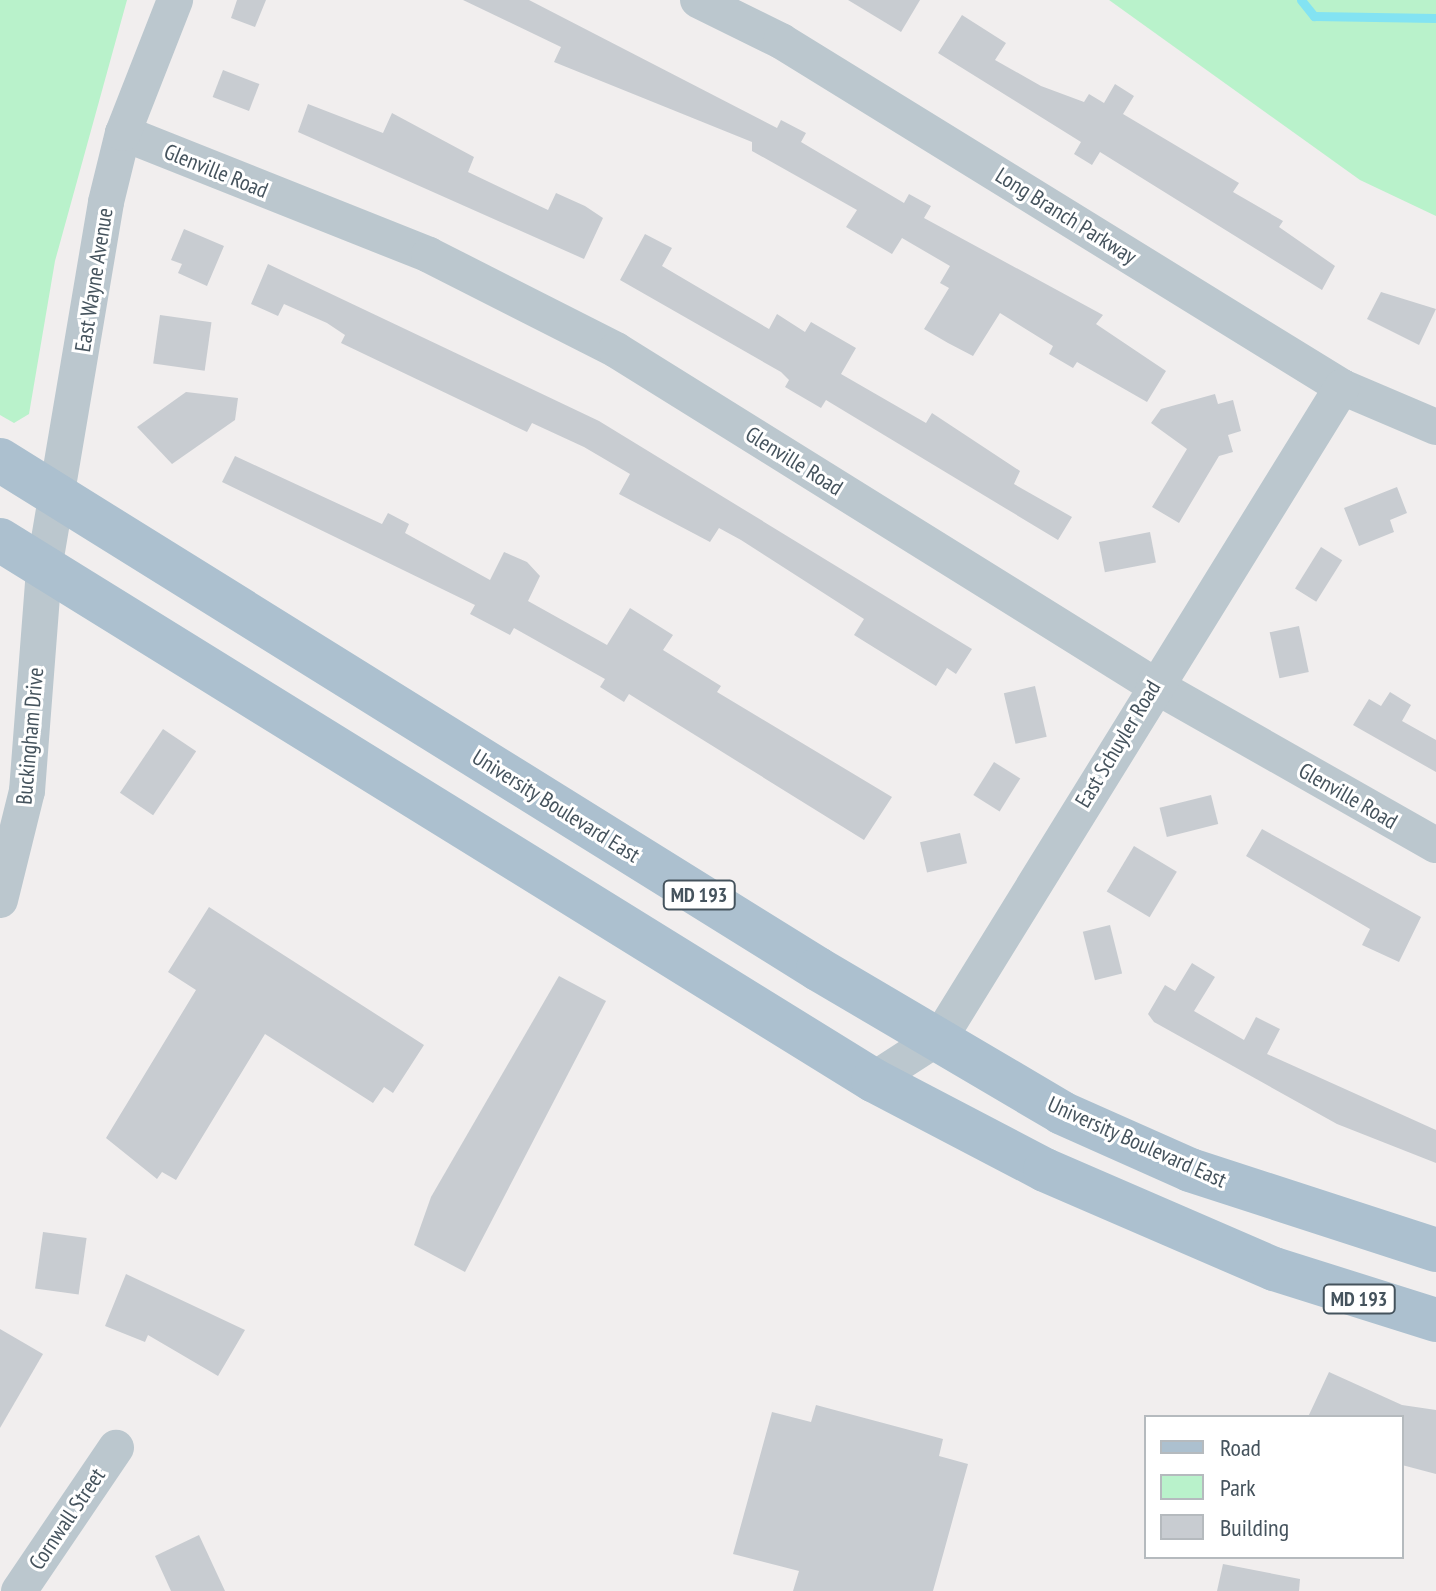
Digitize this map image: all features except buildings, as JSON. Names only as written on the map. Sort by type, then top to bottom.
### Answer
[{"type":"main road","name":"University Boulevard East","points":[[0,460],[818,969],[941,1036],[1062,1113],[1190,1170],[1436,1250]]},
{"type":"main road","name":"MD 193","points":[[0,540],[873,1080],[1045,1170],[1246,1256],[1436,1320]]},
{"type":"street","name":"East Wayne Avenue","points":[[44,569],[123,133],[175,0]]},
{"type":"street","name":"Long Branch Parkway","points":[[698,0],[781,41],[1342,387],[1436,427]]},
{"type":"street","name":"Glenville Road","points":[[123,133],[429,255],[616,350],[1154,685],[1436,845]]},
{"type":"street","name":"East Schuyler Road","points":[[873,1080],[941,1036],[1154,685],[1342,387]]},
{"type":"street","name":"Buckingham Drive","points":[[0,900],[27,791],[44,569]]},
{"type":"street","name":"Cornwall Street","points":[[19,1591],[116,1448]]},
{"type":"green space","points":[[0,0],[127,0],[55,261],[29,414],[14,423],[0,415]]},
{"type":"green space","points":[[1109,0],[1436,0],[1436,216],[1360,180]]},
{"type":"waterway","points":[[1301,0],[1314,16],[1436,18]]}]
